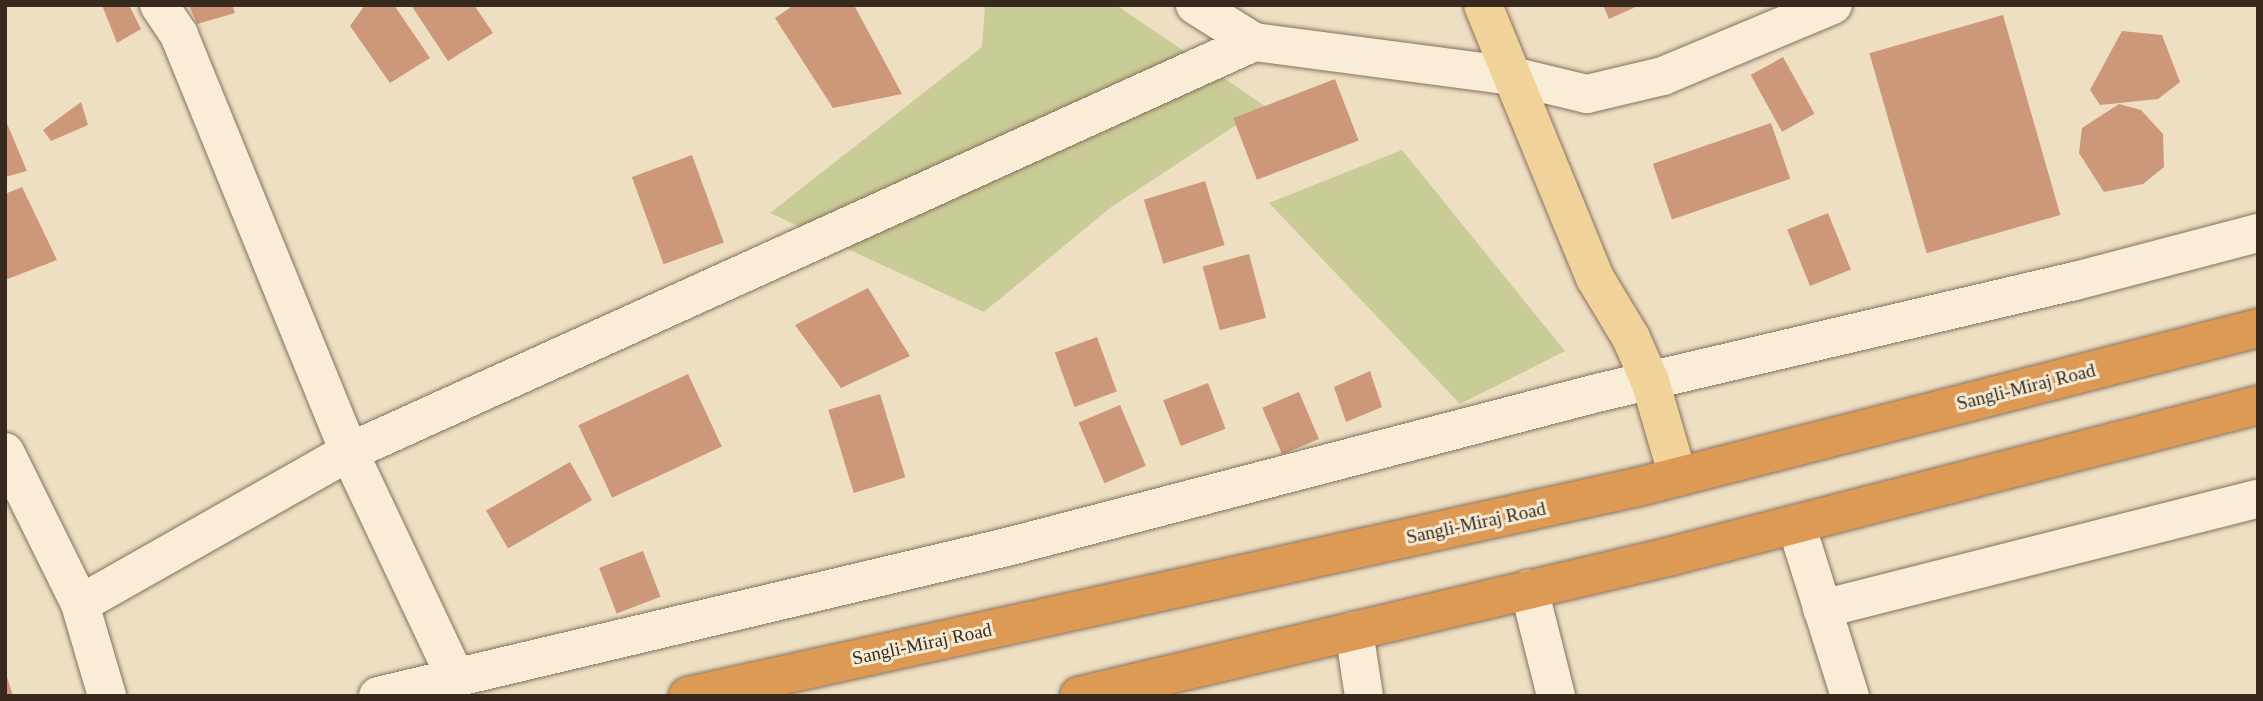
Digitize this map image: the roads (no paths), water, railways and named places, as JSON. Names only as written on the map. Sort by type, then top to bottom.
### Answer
[{"type":"highway","name":"Sangli-Miraj Road","points":[[688,696],[1678,477],[2258,328]]},
{"type":"highway","points":[[1079,696],[1796,524],[2258,405]]},
{"type":"main road","points":[[1483,5],[1595,278],[1631,338],[1650,381],[1678,477]]},
{"type":"street","points":[[159,5],[179,35],[349,452],[455,677]]},
{"type":"street","points":[[1195,5],[1254,42],[1512,76],[1587,94],[1663,75],[1833,5]]},
{"type":"street","points":[[80,604],[349,452],[1254,42]]},
{"type":"street","points":[[378,696],[1020,544],[1650,381],[2075,281],[2258,233]]},
{"type":"street","points":[[5,452],[80,604],[107,696]]},
{"type":"street","points":[[1822,609],[2258,499]]},
{"type":"street","points":[[1796,524],[1850,696]]},
{"type":"street","points":[[1529,589],[1556,696]]},
{"type":"street","points":[[1354,631],[1364,696]]}]
